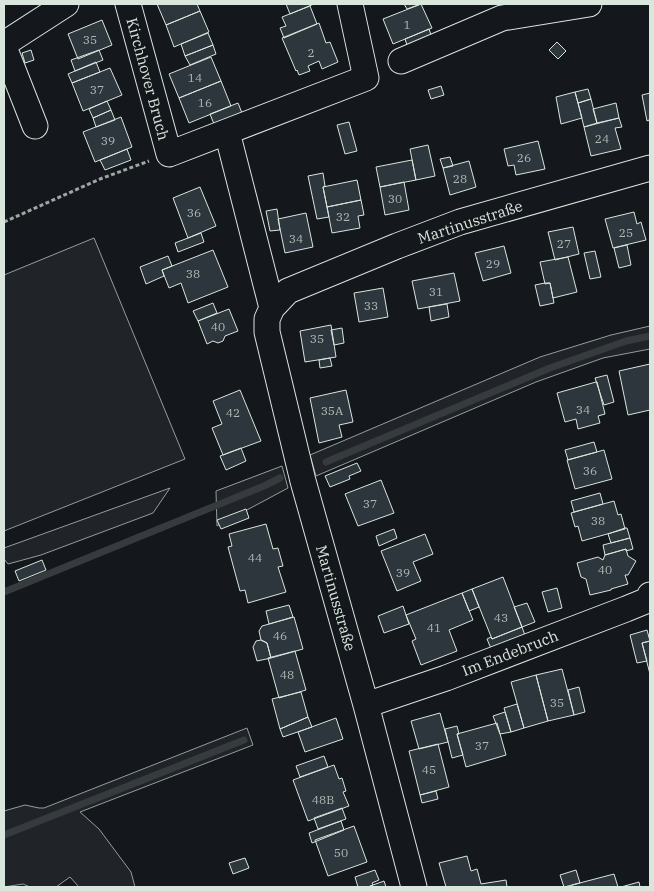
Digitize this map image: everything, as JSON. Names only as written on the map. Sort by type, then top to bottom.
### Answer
[{"type":"street","points":[[35,126],[4,45],[66,4]]},
{"type":"street","name":"Kirchhover Bruch","points":[[128,4],[169,154]]},
{"type":"street","points":[[169,154],[366,78],[350,4]]},
{"type":"street","points":[[401,60],[502,18],[589,4]]},
{"type":"street","name":"Martinusstraße","points":[[227,132],[272,308]]},
{"type":"street","name":"Martinusstraße","points":[[414,887],[366,705],[303,481],[267,332],[267,319],[272,308],[288,291],[397,246],[460,222],[650,168]]},
{"type":"street","name":"Im Endebruch","points":[[366,705],[446,678],[648,600],[650,595]]},
{"type":"path","points":[[4,222],[100,179],[169,154]]},
{"type":"shaded area","points":[[94,238],[185,459],[4,531],[4,275]]},
{"type":"shaded area","points":[[650,326],[650,349],[603,358],[536,382],[316,476],[310,455],[540,357],[611,335]]},
{"type":"shaded area","points":[[282,466],[288,488],[217,526],[216,491]]},
{"type":"shaded area","points":[[170,488],[153,513],[41,555],[8,564],[4,559],[4,548]]},
{"type":"shaded area","points":[[247,728],[253,745],[80,812],[99,829],[131,872],[135,887],[79,887],[70,877],[56,887],[30,887],[23,884],[4,887],[4,811],[25,805],[44,808]]},
{"type":"building","points":[[157,4],[197,4],[200,11],[166,25]]},
{"type":"building","points":[[286,4],[314,4],[290,14]]},
{"type":"building","points":[[404,4],[421,4],[407,9]]},
{"type":"building","points":[[421,4],[432,28],[393,44],[383,19]]},
{"type":"building","points":[[310,6],[317,24],[284,38],[280,28],[286,26],[282,17]]},
{"type":"building","points":[[200,11],[209,32],[174,47],[166,25]]},
{"type":"building","points":[[102,20],[112,45],[78,59],[68,34]]},
{"type":"building","points":[[319,23],[326,43],[330,42],[338,62],[322,69],[319,61],[308,66],[310,71],[299,75],[282,38]]},
{"type":"building","points":[[429,29],[432,38],[408,48],[405,39]]},
{"type":"building","points":[[208,33],[213,45],[185,56],[181,44]]},
{"type":"building","points":[[557,42],[566,51],[558,59],[549,50]]},
{"type":"building","points":[[213,45],[216,54],[190,65],[185,56]]},
{"type":"building","points":[[31,50],[34,60],[25,63],[22,53]]},
{"type":"building","points":[[99,50],[103,60],[75,71],[71,60]]},
{"type":"building","points":[[211,57],[221,81],[179,98],[169,74]]},
{"type":"building","points":[[96,62],[100,72],[72,83],[68,74]]},
{"type":"building","points":[[110,68],[122,95],[83,111],[72,83]]},
{"type":"building","points":[[221,81],[231,106],[189,123],[179,98]]},
{"type":"building","points":[[441,86],[444,95],[431,99],[428,90]]},
{"type":"building","points":[[588,89],[591,99],[578,103],[575,92]]},
{"type":"building","points":[[575,92],[582,118],[561,124],[556,97]]},
{"type":"building","points":[[650,93],[650,124],[649,120],[647,121],[642,95]]},
{"type":"building","points":[[591,99],[597,123],[584,127],[578,103]]},
{"type":"building","points":[[107,101],[111,110],[93,118],[89,109]]},
{"type":"building","points":[[238,103],[242,113],[214,124],[210,114]]},
{"type":"building","points":[[616,103],[619,118],[597,123],[593,109]]},
{"type":"building","points":[[111,110],[115,120],[96,127],[93,118]]},
{"type":"building","points":[[121,117],[132,147],[95,162],[83,132]]},
{"type":"building","points":[[619,118],[622,127],[615,128],[621,149],[591,156],[584,127]]},
{"type":"building","points":[[349,122],[357,151],[345,154],[337,125]]},
{"type":"building","points":[[538,141],[545,169],[516,175],[514,165],[508,166],[504,149]]},
{"type":"building","points":[[428,145],[435,176],[416,180],[410,149]]},
{"type":"building","points":[[127,149],[131,160],[105,170],[100,160]]},
{"type":"building","points":[[450,157],[453,166],[443,168],[440,159]]},
{"type":"building","points":[[412,160],[416,180],[380,187],[376,167]]},
{"type":"building","points":[[469,161],[476,187],[450,195],[443,168]]},
{"type":"building","points":[[323,173],[325,186],[323,187],[329,217],[317,219],[308,176]]},
{"type":"building","points":[[357,180],[361,200],[327,207],[323,187]]},
{"type":"building","points":[[404,182],[409,210],[385,215],[380,187]]},
{"type":"building","points":[[200,187],[216,226],[188,238],[173,198]]},
{"type":"building","points":[[361,200],[364,215],[358,216],[360,228],[332,233],[327,207]]},
{"type":"building","points":[[277,209],[280,230],[270,231],[266,211]]},
{"type":"building","points":[[634,212],[637,224],[641,222],[646,240],[613,248],[605,219]]},
{"type":"building","points":[[306,213],[313,247],[285,253],[278,219]]},
{"type":"building","points":[[573,227],[579,254],[555,260],[548,232]]},
{"type":"building","points":[[201,233],[204,242],[178,252],[175,243]]},
{"type":"building","points":[[627,245],[631,265],[619,268],[614,248]]},
{"type":"building","points":[[504,246],[511,273],[483,281],[475,253]]},
{"type":"building","points":[[213,250],[228,287],[188,303],[181,283],[169,288],[162,270]]},
{"type":"building","points":[[595,251],[601,277],[590,279],[584,253]]},
{"type":"building","points":[[168,256],[172,266],[162,270],[164,276],[146,284],[140,267]]},
{"type":"building","points":[[568,257],[577,292],[553,298],[550,283],[545,284],[540,262]]},
{"type":"building","points":[[454,273],[460,301],[418,309],[412,281]]},
{"type":"building","points":[[550,283],[554,303],[540,306],[535,285]]},
{"type":"building","points":[[383,288],[388,317],[359,322],[354,293]]},
{"type":"building","points":[[213,303],[217,313],[198,321],[193,311]]},
{"type":"building","points":[[447,304],[449,317],[431,321],[429,307]]},
{"type":"building","points":[[229,309],[238,331],[225,336],[223,341],[218,343],[213,341],[207,344],[198,321]]},
{"type":"building","points":[[331,325],[336,357],[305,362],[300,331]]},
{"type":"building","points":[[342,328],[344,343],[334,345],[331,330]]},
{"type":"building","points":[[330,358],[332,366],[320,368],[319,360]]},
{"type":"building","points":[[650,364],[650,410],[628,415],[619,371]]},
{"type":"building","points":[[607,375],[614,402],[604,405],[595,378]]},
{"type":"building","points":[[597,382],[605,414],[598,416],[600,423],[578,429],[576,419],[565,422],[557,393]]},
{"type":"building","points":[[240,390],[261,441],[223,455],[212,428],[222,424],[213,401]]},
{"type":"building","points":[[346,390],[353,422],[339,425],[342,437],[319,443],[310,398]]},
{"type":"building","points":[[594,442],[597,452],[568,460],[565,450]]},
{"type":"building","points":[[241,448],[246,461],[226,470],[220,456]]},
{"type":"building","points":[[604,450],[612,479],[575,489],[567,460]]},
{"type":"building","points":[[357,463],[361,471],[349,476],[350,479],[330,487],[325,476]]},
{"type":"building","points":[[381,480],[394,513],[358,526],[345,494]]},
{"type":"building","points":[[600,493],[603,504],[574,512],[571,501]]},
{"type":"building","points":[[614,501],[618,515],[621,514],[625,529],[582,541],[578,526],[575,527],[571,513]]},
{"type":"building","points":[[246,509],[249,518],[221,529],[217,520]]},
{"type":"building","points":[[266,524],[273,549],[278,548],[283,566],[278,567],[286,592],[248,603],[245,590],[240,591],[228,547],[232,546],[229,534]]},
{"type":"building","points":[[627,528],[630,538],[611,543],[608,534]]},
{"type":"building","points":[[394,529],[397,538],[379,546],[376,536]]},
{"type":"building","points":[[425,534],[433,554],[413,562],[421,581],[397,591],[381,551]]},
{"type":"building","points":[[630,538],[633,549],[605,555],[603,545]]},
{"type":"building","points":[[626,549],[628,556],[636,561],[628,575],[625,575],[628,584],[590,595],[586,579],[581,577],[577,563],[598,557],[603,560],[605,555]]},
{"type":"building","points":[[42,560],[46,570],[19,581],[15,571]]},
{"type":"building","points":[[503,577],[522,627],[492,639],[472,589]]},
{"type":"building","points":[[557,588],[562,608],[548,612],[542,592]]},
{"type":"building","points":[[472,589],[479,607],[469,611],[462,593]]},
{"type":"building","points":[[462,593],[473,620],[449,630],[457,651],[421,665],[412,641],[416,639],[406,615]]},
{"type":"building","points":[[527,603],[535,622],[522,627],[514,607]]},
{"type":"building","points":[[289,605],[293,617],[269,624],[266,611]]},
{"type":"building","points":[[403,606],[409,624],[384,633],[378,616]]},
{"type":"building","points":[[294,617],[303,649],[271,658],[267,643],[261,640],[259,631],[262,626]]},
{"type":"building","points":[[522,627],[526,638],[492,651],[487,639],[491,637],[492,639]]},
{"type":"building","points":[[647,630],[650,641],[642,643],[647,661],[637,663],[630,635]]},
{"type":"building","points":[[261,640],[267,643],[271,658],[257,661],[253,647],[256,641]]},
{"type":"building","points":[[650,641],[650,674],[642,643]]},
{"type":"building","points":[[295,651],[306,690],[279,698],[268,658]]},
{"type":"building","points":[[562,669],[574,715],[548,721],[536,675]]},
{"type":"building","points":[[536,675],[548,721],[524,728],[511,682]]},
{"type":"building","points":[[579,687],[585,712],[574,715],[568,690]]},
{"type":"building","points":[[301,692],[308,717],[280,729],[272,699]]},
{"type":"building","points":[[517,704],[524,728],[511,732],[504,708]]},
{"type":"building","points":[[505,712],[511,732],[500,734],[493,716]]},
{"type":"building","points":[[440,713],[448,742],[419,749],[411,721]]},
{"type":"building","points":[[308,717],[312,727],[283,737],[280,729]]},
{"type":"building","points":[[336,718],[343,739],[305,752],[298,732]]},
{"type":"building","points":[[497,723],[506,755],[466,767],[457,734]]},
{"type":"building","points":[[457,726],[459,734],[457,734],[463,755],[452,758],[445,729]]},
{"type":"building","points":[[438,744],[449,787],[420,795],[409,751]]},
{"type":"building","points":[[324,756],[328,767],[300,777],[296,766]]},
{"type":"building","points":[[334,765],[339,779],[342,778],[346,791],[343,792],[349,806],[308,821],[293,780]]},
{"type":"building","points":[[436,791],[438,799],[422,803],[420,795]]},
{"type":"building","points":[[342,808],[346,819],[318,829],[314,818]]},
{"type":"building","points":[[341,821],[344,830],[312,843],[309,833]]},
{"type":"building","points":[[354,826],[367,862],[328,876],[315,840]]},
{"type":"building","points":[[467,856],[471,871],[477,869],[481,884],[506,880],[507,887],[446,887],[439,863]]},
{"type":"building","points":[[245,858],[249,868],[233,874],[229,863]]},
{"type":"building","points":[[375,870],[379,880],[368,887],[358,887],[355,877]]},
{"type":"building","points":[[576,870],[580,883],[564,887],[560,875]]},
{"type":"building","points":[[614,874],[618,887],[572,887],[572,885]]},
{"type":"building","points":[[384,881],[386,887],[368,887],[373,885]]},
{"type":"building","points":[[639,882],[640,887],[621,887]]},
{"type":"waterway","points":[[326,462],[550,368],[626,341],[650,336]]},
{"type":"waterway","points":[[4,592],[280,478]]},
{"type":"waterway","points":[[4,835],[244,740]]}]
